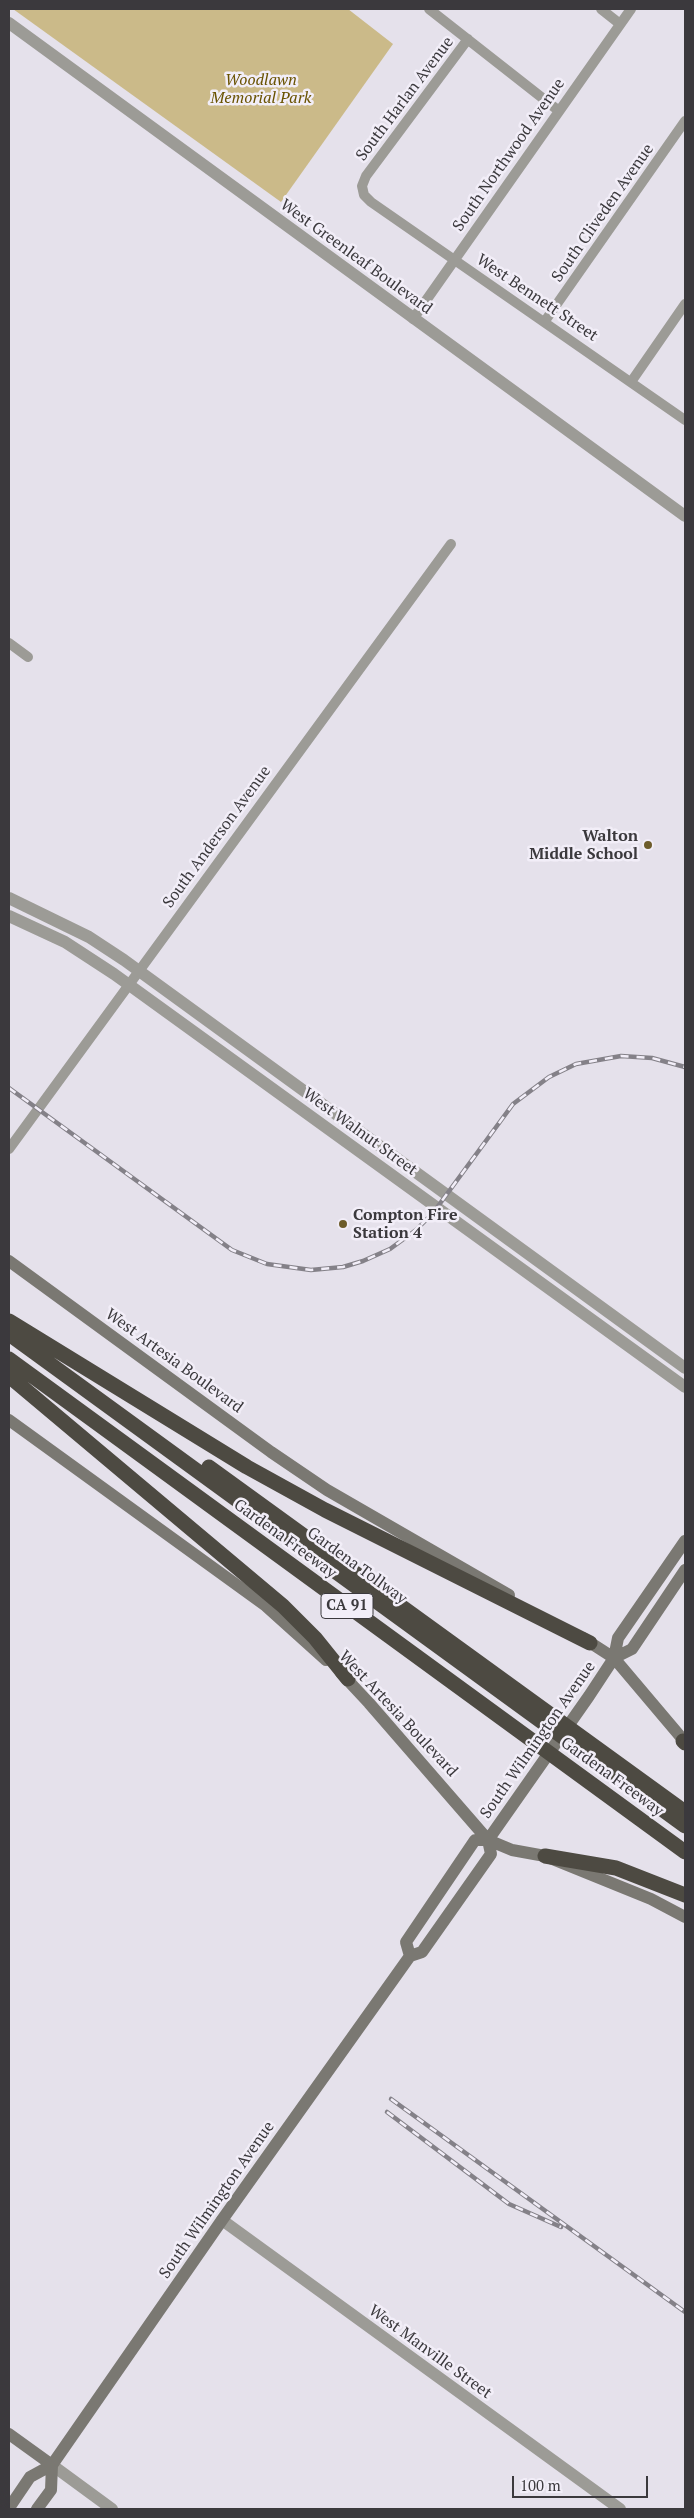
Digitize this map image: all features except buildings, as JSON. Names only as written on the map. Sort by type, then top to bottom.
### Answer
[{"type":"highway","points":[[9,1322],[146,1407],[325,1510],[590,1642]]},
{"type":"highway","name":"Gardena Freeway","points":[[9,1322],[134,1414],[309,1537],[685,1812]]},
{"type":"highway","name":"Gardena Tollway","points":[[9,1334],[685,1826]]},
{"type":"highway","name":"Gardena Tollway","points":[[9,1345],[685,1836]]},
{"type":"highway","name":"Gardena Freeway","points":[[9,1360],[685,1852]]},
{"type":"highway","points":[[9,1376],[283,1606],[315,1638],[348,1679]]},
{"type":"highway","points":[[545,1856],[616,1868],[685,1896]]},
{"type":"main road","name":"West Artesia Boulevard","points":[[9,1261],[256,1441],[333,1494],[590,1642],[614,1658],[685,1742]]},
{"type":"main road","name":"West Artesia Boulevard","points":[[9,1420],[266,1606],[348,1679],[488,1840],[512,1850],[545,1856],[651,1899],[685,1917]]},
{"type":"main road","name":"South Wilmington Avenue","points":[[9,2508],[30,2477],[52,2465],[222,2220],[410,1956],[422,1952],[491,1854],[488,1840],[590,1696],[614,1658],[618,1638],[685,1541]]},
{"type":"main road","name":"South Wilmington Avenue","points":[[614,1658],[632,1649],[685,1570]]},
{"type":"main road","name":"South Wilmington Avenue","points":[[410,1956],[406,1942],[475,1840],[488,1840]]},
{"type":"main road","points":[[9,2434],[52,2465],[51,2490],[38,2509]]},
{"type":"street","points":[[429,9],[559,111]]},
{"type":"street","points":[[601,9],[620,24]]},
{"type":"street","name":"South Northwood Avenue","points":[[413,319],[631,9]]},
{"type":"street","name":"West Greenleaf Boulevard","points":[[9,23],[685,516]]},
{"type":"street","name":"South Harlan Avenue","points":[[371,202],[364,195],[362,186],[366,176],[468,40]]},
{"type":"street","name":"South Cliveden Avenue","points":[[545,321],[685,121]]},
{"type":"street","name":"West Bennett Street","points":[[371,202],[685,420]]},
{"type":"street","points":[[632,382],[685,304]]},
{"type":"street","name":"South Anderson Avenue","points":[[9,1149],[451,544]]},
{"type":"street","points":[[9,643],[28,657]]},
{"type":"street","name":"West Walnut Street","points":[[9,898],[89,938],[138,971],[685,1368]]},
{"type":"street","name":"West Walnut Street","points":[[9,916],[65,942],[128,984],[685,1387]]},
{"type":"street","name":"West Manville Street","points":[[222,2220],[620,2509]]},
{"type":"street","points":[[52,2465],[112,2509]]},
{"type":"green space","name":"Woodlawn Memorial Park","points":[[13,9],[348,9],[393,44],[281,202]]},
{"type":"railway","points":[[9,1088],[232,1250],[267,1264],[311,1270],[343,1267],[363,1261],[390,1249],[416,1230],[433,1213],[513,1104],[549,1077],[576,1064],[621,1056],[652,1058],[685,1067]]},
{"type":"railway","points":[[391,2099],[685,2312]]},
{"type":"railway","points":[[387,2112],[509,2204],[561,2227]]},
{"type":"place","name":"Walton Middle School","points":[[648,845]]},
{"type":"place","name":"Compton Fire Station 4","points":[[343,1224]]}]
